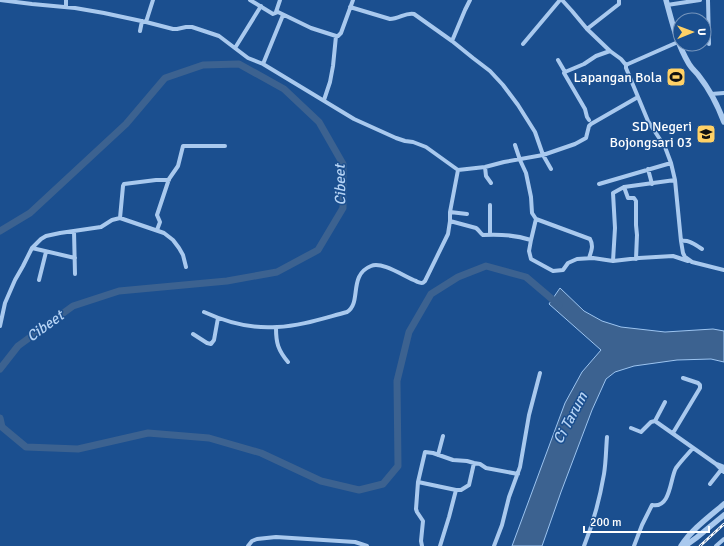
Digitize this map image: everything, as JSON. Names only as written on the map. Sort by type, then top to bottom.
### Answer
[{"type":"street","points":[[0,0],[33,2],[110,14],[144,21],[175,30],[192,27],[214,34],[219,36],[248,58],[263,64],[324,100],[354,120],[396,138],[426,147],[458,170],[485,167],[543,155],[584,139],[587,136],[590,124],[638,97]]},
{"type":"street","points":[[66,0],[66,7]]},
{"type":"street","points":[[140,31],[153,0]]},
{"type":"street","points":[[250,0],[273,14],[276,12],[311,28],[336,36],[341,34],[353,0]]},
{"type":"street","points":[[276,12],[280,0]]},
{"type":"street","points":[[452,41],[470,0]]},
{"type":"street","points":[[523,44],[561,0],[587,29],[610,51],[621,58],[626,65],[648,121],[665,147],[671,163],[675,180],[683,253],[685,257],[692,262]]},
{"type":"street","points":[[587,29],[619,4],[619,0]]},
{"type":"street","points":[[672,24],[667,2],[700,0]]},
{"type":"street","points":[[708,0],[708,12]]},
{"type":"street","points":[[235,48],[261,6]]},
{"type":"street","points":[[350,7],[390,19],[395,19],[412,13],[452,41],[490,71],[510,93],[535,132],[543,155],[551,169]]},
{"type":"street","points":[[263,64],[283,15]]},
{"type":"street","points":[[324,100],[334,66],[336,36]]},
{"type":"street","points":[[626,65],[672,45]]},
{"type":"street","points":[[565,72],[584,64],[596,56],[610,51]]},
{"type":"street","points":[[683,52],[690,65],[711,94],[722,113],[724,122]]},
{"type":"street","points":[[558,60],[565,72],[564,75],[585,109],[589,120]]},
{"type":"street","points":[[711,94],[724,93]]},
{"type":"street","points":[[515,145],[527,177],[531,197],[532,213],[536,219],[590,239],[592,242],[592,249],[589,258]]},
{"type":"street","points":[[157,230],[160,222],[157,215],[168,180],[178,166],[183,146],[225,146]]},
{"type":"street","points":[[599,184],[671,163]]},
{"type":"street","points":[[485,167],[486,176],[491,183]]},
{"type":"street","points":[[648,169],[652,184]]},
{"type":"street","points":[[204,312],[218,318],[256,327],[276,328],[311,322],[351,310],[359,276],[367,268],[375,264],[379,264],[423,283],[448,234],[450,212],[458,170]]},
{"type":"street","points":[[120,218],[124,184],[168,180]]},
{"type":"street","points":[[613,261],[613,193],[624,187],[675,180]]},
{"type":"street","points":[[624,187],[627,197],[634,198],[636,201],[636,259]]},
{"type":"street","points":[[490,205],[490,235]]},
{"type":"street","points":[[450,212],[467,214]]},
{"type":"street","points":[[0,326],[5,303],[14,280],[32,248],[46,236],[101,227],[112,220],[120,218],[164,233],[179,248],[183,255],[186,267]]},
{"type":"street","points":[[536,219],[530,240],[529,251],[531,259],[554,271],[563,270],[568,263],[577,259],[589,258],[613,261],[673,256],[724,270]]},
{"type":"street","points":[[450,221],[476,228],[480,234],[483,235],[504,235],[530,240]]},
{"type":"street","points":[[74,231],[75,274]]},
{"type":"street","points":[[681,241],[687,240],[702,249]]},
{"type":"street","points":[[32,248],[75,258]]},
{"type":"street","points":[[39,280],[46,252]]},
{"type":"street","points":[[193,334],[211,344],[214,340],[218,318]]},
{"type":"street","points":[[276,328],[276,341],[280,351],[288,362]]},
{"type":"street","points":[[494,546],[522,459],[529,415],[540,373]]},
{"type":"street","points":[[673,433],[700,388],[698,383],[683,378]]},
{"type":"street","points":[[631,428],[641,432],[651,422],[656,421],[665,402]]},
{"type":"street","points":[[656,421],[723,470],[710,484]]},
{"type":"street","points":[[438,455],[443,436]]},
{"type":"street","points":[[584,546],[588,537],[602,485],[607,437]]},
{"type":"street","points":[[634,546],[649,510],[652,505],[656,506],[664,502],[670,491],[677,468],[692,448]]},
{"type":"street","points":[[422,546],[423,521],[416,511],[418,482],[425,452],[433,453],[453,460],[480,464],[486,468],[518,474]]},
{"type":"street","points":[[418,482],[461,490],[468,485],[474,464]]},
{"type":"street","points":[[440,546],[456,490]]},
{"type":"street","points":[[681,546],[699,526],[724,504]]},
{"type":"street","points":[[685,546],[724,515]]},
{"type":"street","points":[[248,546],[252,541],[257,539],[276,537],[355,542],[367,546]]},
{"type":"street","points":[[716,546],[724,539]]},
{"type":"water","name":"Ci Tarum","points":[[560,288],[584,311],[602,321],[621,327],[665,332],[713,329],[724,331],[724,362],[711,359],[677,360],[634,366],[615,372],[606,379],[592,410],[542,546],[512,546],[565,403],[582,372],[601,350],[549,304]]},
{"type":"waterway","name":"Cibeet","points":[[0,231],[30,213],[126,124],[165,78],[203,65],[239,64],[284,89],[319,122],[343,164],[343,208],[318,250],[277,272],[227,281],[119,291],[73,306],[18,346],[0,369]]},
{"type":"waterway","name":"Cibeet","points":[[0,418],[2,427],[26,447],[78,449],[148,433],[209,438],[261,453],[321,481],[359,490],[383,484],[398,466],[397,381],[409,332],[431,294],[458,277],[486,266],[526,277],[559,305]]},
{"type":"railway","points":[[700,546],[724,524]]},
{"type":"place","name":"Lapangan Bola","points":[[676,77]]},
{"type":"place","name":"SD Negeri Bojongsari 03","points":[[706,134]]}]
